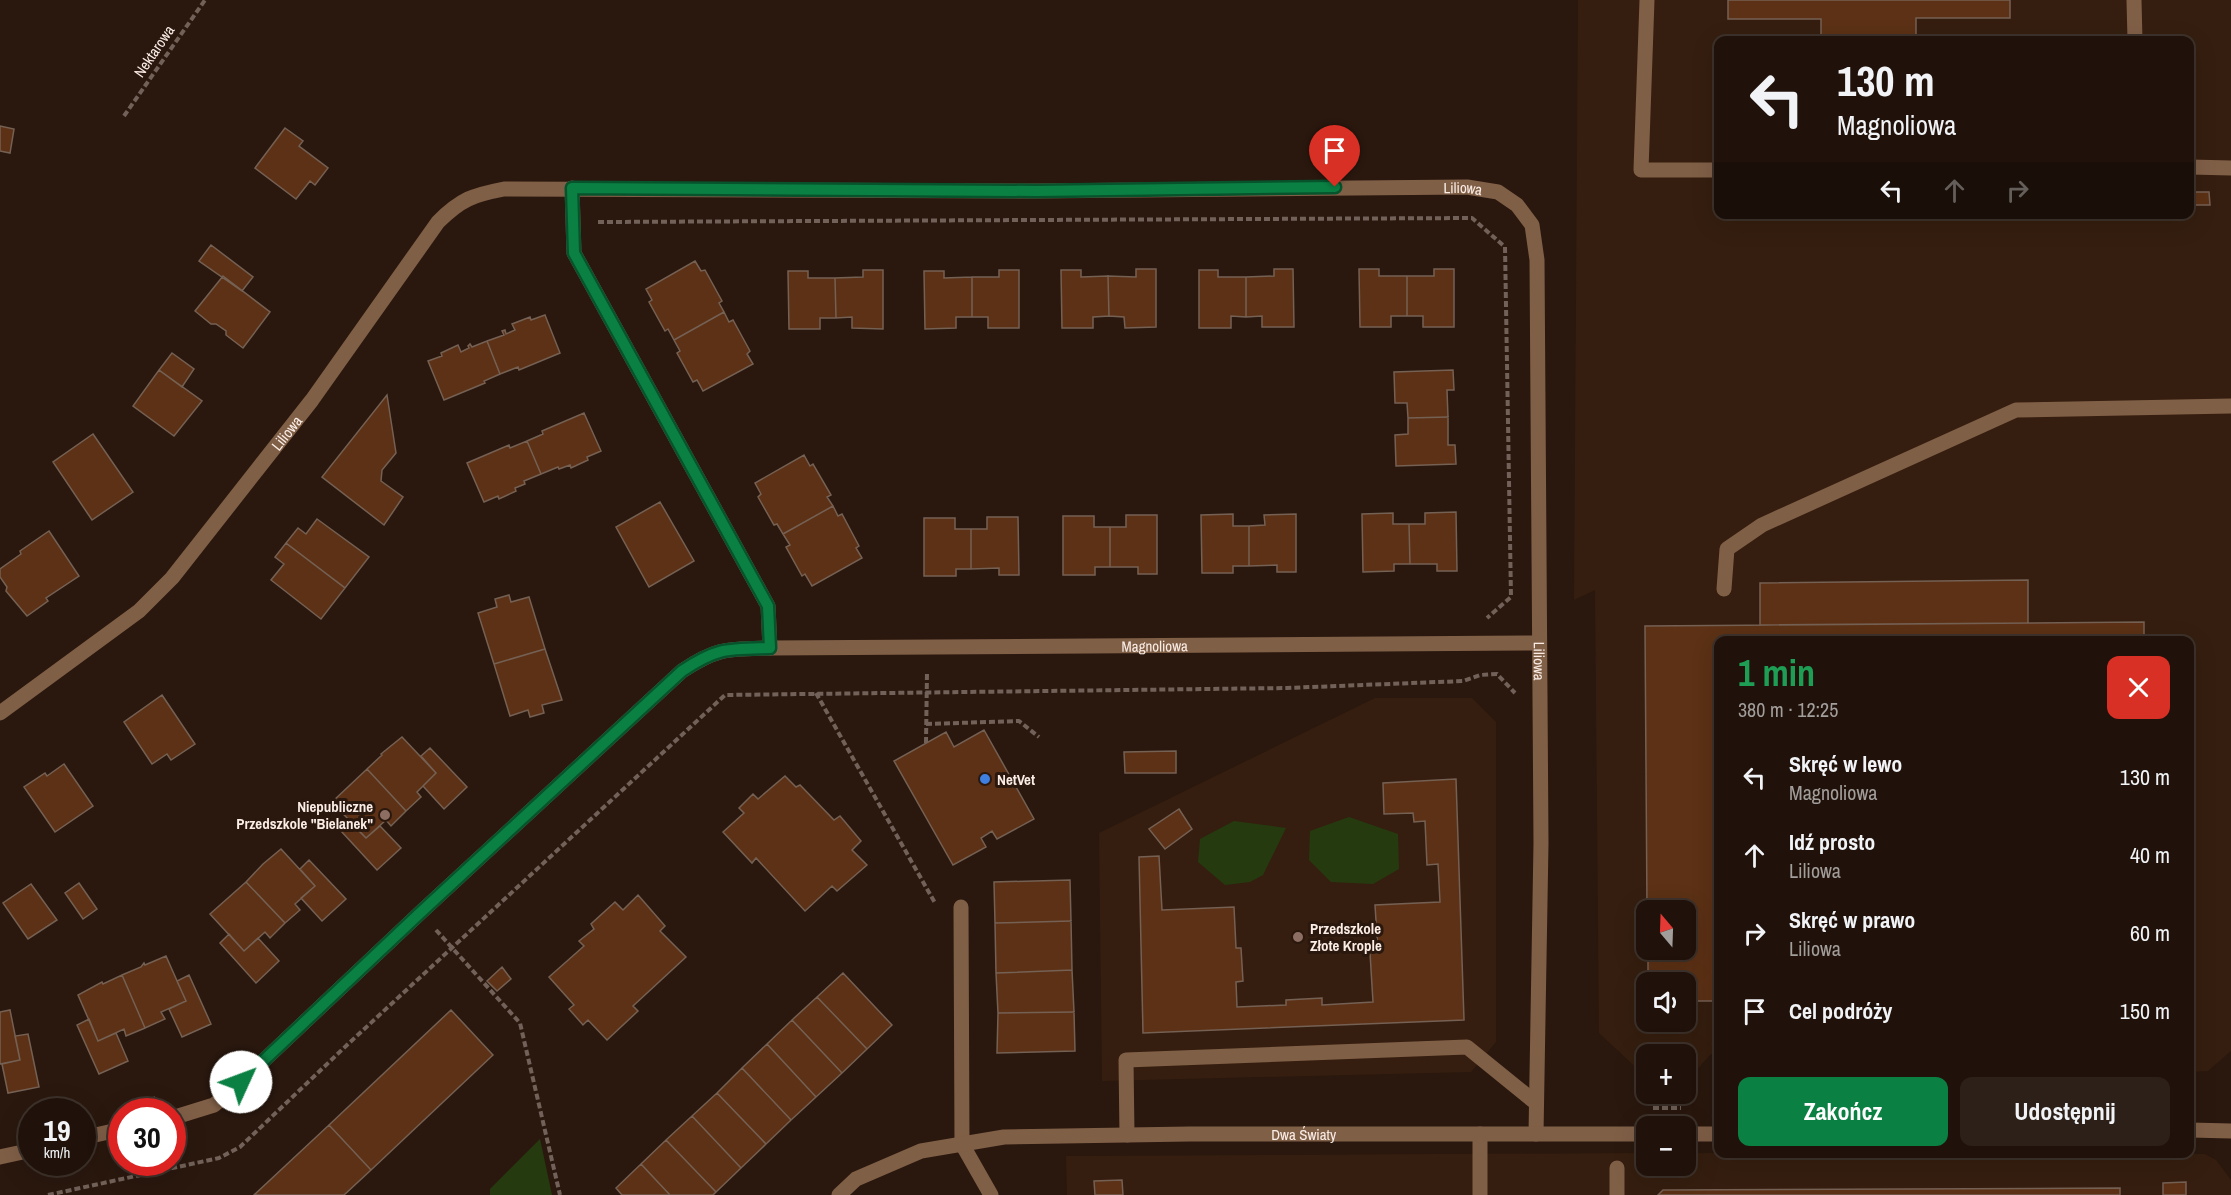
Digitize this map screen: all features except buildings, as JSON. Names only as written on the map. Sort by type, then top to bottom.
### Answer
[{"type":"street","points":[[1647,0],[1641,170],[1714,170]]},
{"type":"street","points":[[2134,0],[2135,36]]},
{"type":"street","points":[[2194,167],[2231,168]]},
{"type":"street","name":"Liliowa","points":[[0,713],[140,611],[172,578],[312,400],[424,241],[453,207],[476,194],[504,189],[572,188],[1036,191],[1467,187],[1498,192],[1517,205],[1532,225],[1537,260],[1541,843],[1536,1134]]},
{"type":"street","points":[[572,188],[574,253],[768,606],[770,648]]},
{"type":"street","points":[[1724,589],[1727,549],[1762,525],[2016,410],[2231,406]]},
{"type":"street","name":"Magnoliowa","points":[[186,1114],[214,1105],[682,671],[704,657],[725,649],[1539,643]]},
{"type":"street","points":[[962,907],[962,1144],[991,1195]]},
{"type":"street","points":[[1127,1135],[1126,1060],[1467,1047],[1536,1103]]},
{"type":"street","points":[[2194,1130],[2231,1131]]},
{"type":"street","points":[[1480,1134],[1480,1195]]},
{"type":"street","name":"Dwa Światy","points":[[839,1195],[856,1179],[890,1162],[921,1151],[1004,1137],[1636,1134]]},
{"type":"street","points":[[1696,1134],[1714,1134]]},
{"type":"street","points":[[0,1157],[18,1153]]},
{"type":"street","points":[[1617,1168],[1617,1195]]},
{"type":"path","name":"Nektarowa","points":[[124,116],[205,0]]},
{"type":"path","points":[[573,223],[1472,218],[1505,247],[1511,597],[1485,620]]},
{"type":"path","points":[[926,743],[927,647]]},
{"type":"path","points":[[452,947],[725,695],[1287,688],[1463,681],[1480,675],[1497,674],[1517,696]]},
{"type":"path","points":[[816,693],[938,908]]},
{"type":"path","points":[[926,723],[1019,721],[1039,737]]},
{"type":"path","points":[[420,913],[520,1023],[560,1195]]},
{"type":"shaded area","points":[[1578,0],[2231,0],[2231,1051],[2208,1071],[2194,1072],[2194,636],[1714,636],[1714,1054],[1711,1054],[1696,1070],[1696,1044],[1636,1044],[1636,1068],[1599,1033],[1595,590],[1574,600]]},
{"type":"shaded area","name":"Przedszkole Złote Krople","points":[[1375,698],[1472,698],[1496,722],[1496,1042],[1471,1072],[1102,1081],[1099,833]]},
{"type":"shaded area","points":[[1636,1153],[1636,1176],[1696,1176],[1696,1153],[1714,1153],[1714,1158],[2194,1158],[2194,1154],[2205,1154],[2216,1160],[2231,1180],[2231,1195],[1067,1195],[1066,1156]]},
{"type":"green space","points":[[1349,817],[1398,834],[1399,869],[1373,884],[1331,882],[1309,860],[1310,831]]},
{"type":"green space","points":[[1234,821],[1286,828],[1263,875],[1250,882],[1225,885],[1198,862],[1200,839]]},
{"type":"green space","points":[[540,1139],[552,1195],[490,1195],[490,1189]]},
{"type":"place","name":"NetVet","points":[[985,779]]},
{"type":"place","name":"Niepubliczne Przedszkole \"Bielanek\"","points":[[385,815]]},
{"type":"place","name":"Przedszkole Złote Krople","points":[[1298,937]]},
{"type":"route","points":[[241,1082],[682,671],[704,657],[725,649],[770,648],[768,606],[574,253],[572,188],[1036,191],[1335,187]]}]
